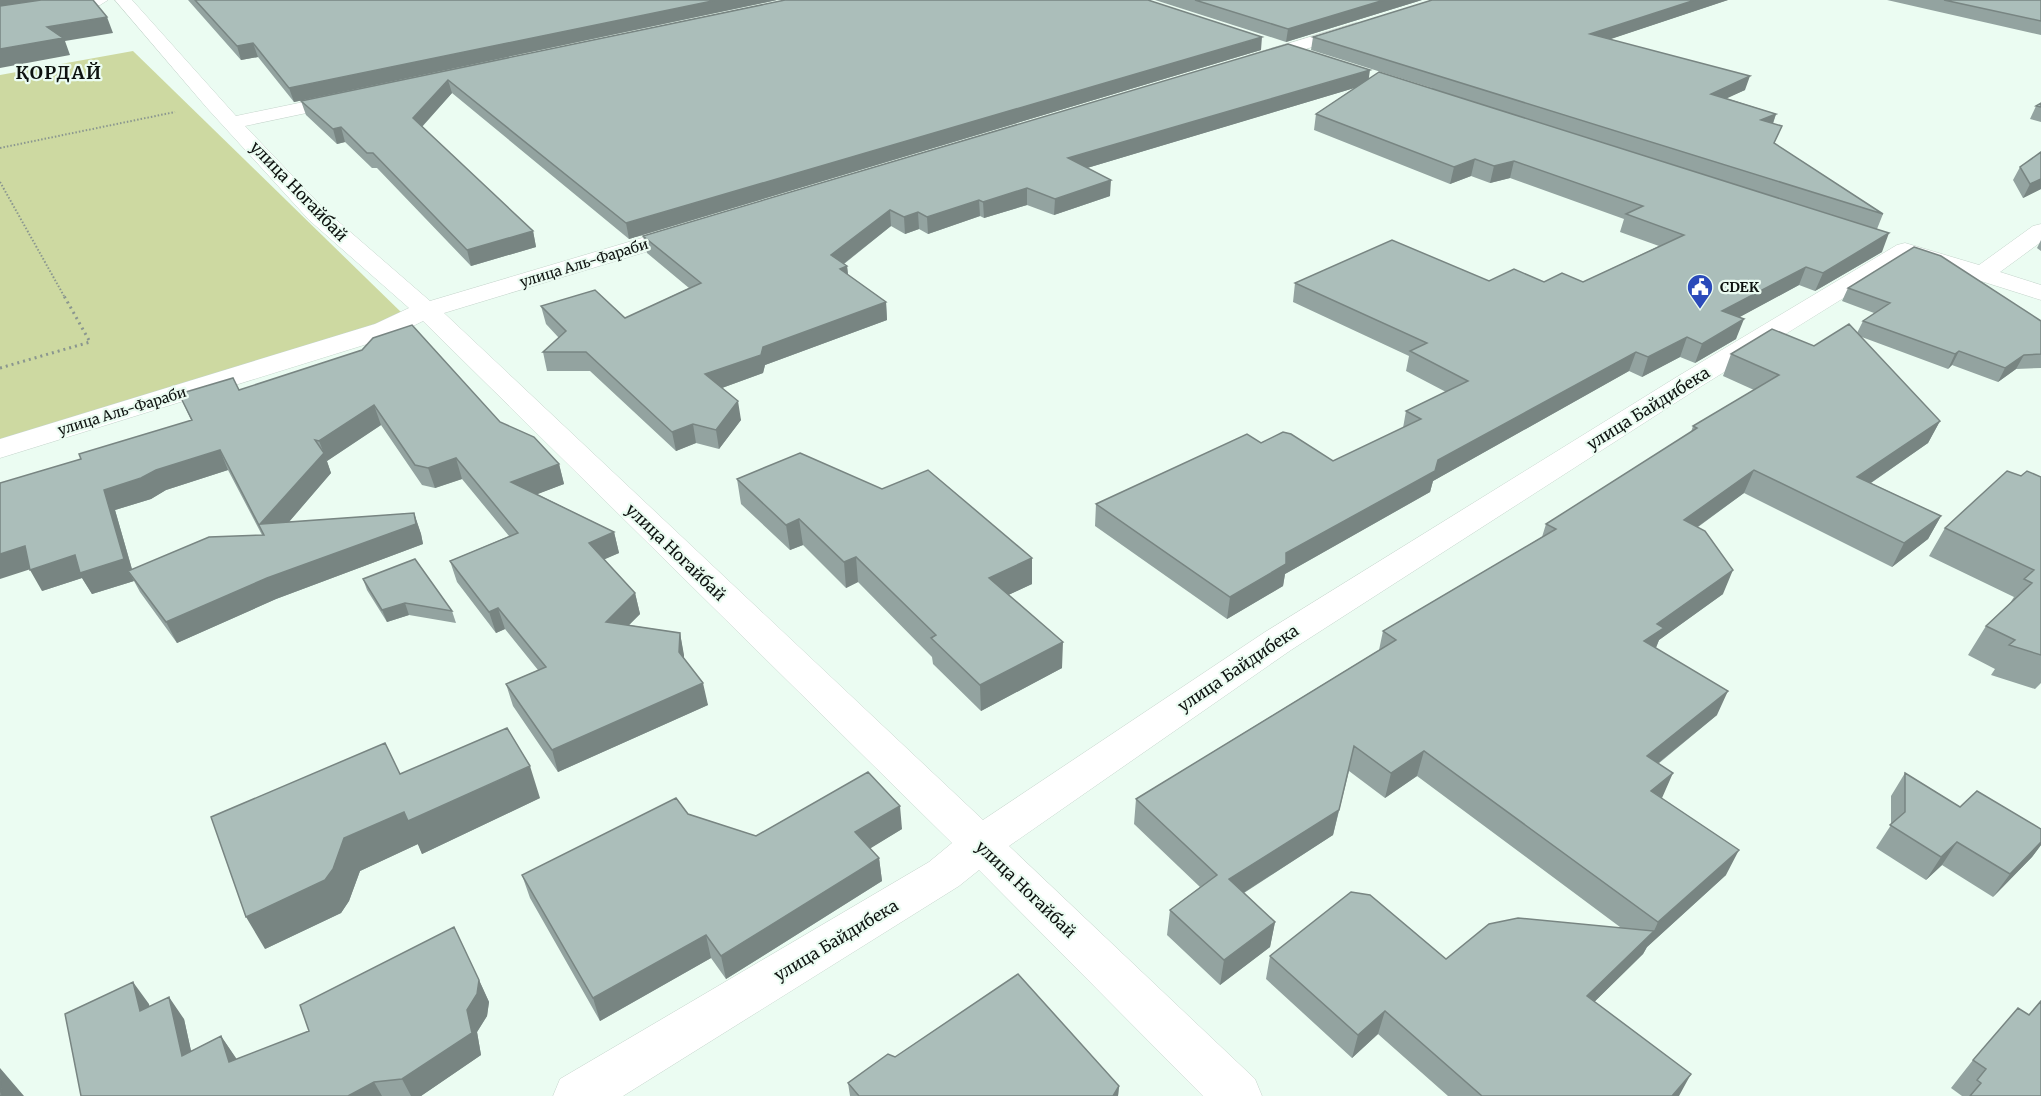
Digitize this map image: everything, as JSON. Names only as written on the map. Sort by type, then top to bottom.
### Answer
[{"type":"street","points":[[0,17],[100,0]]},
{"type":"street","name":"улица Ногайбай","points":[[123,0],[317,215],[426,310],[1238,1096]]},
{"type":"street","points":[[1229,67],[1374,22]]},
{"type":"street","points":[[1253,39],[1320,61]]},
{"type":"street","points":[[223,113],[365,96]]},
{"type":"street","name":"улица Аль-Фараби","points":[[0,449],[384,330],[426,310],[708,226]]},
{"type":"street","points":[[1983,274],[2041,231]]},
{"type":"street","name":"улица Байдибека","points":[[578,1096],[945,874],[980,844],[1278,641],[1690,381],[1894,246],[1983,274]]},
{"type":"street","points":[[1983,274],[2041,293]]},
{"type":"path","points":[[0,148],[223,113]]},
{"type":"path","points":[[0,182],[90,342],[0,368]]},
{"type":"green space","points":[[133,51],[404,315],[0,440],[0,75]]},
{"type":"building","points":[[41,0],[93,0],[107,17],[47,27],[63,38],[0,49],[0,6]]},
{"type":"building","points":[[195,0],[717,0],[289,88],[253,43],[237,46]]},
{"type":"building","points":[[785,0],[1148,0],[1262,37],[626,223],[448,80],[413,118],[533,231],[467,250],[373,153],[367,153],[341,127],[333,129],[301,101]]},
{"type":"building","points":[[1195,0],[1384,0],[1288,29]]},
{"type":"building","points":[[1432,0],[1695,0],[1590,34],[1750,76],[1711,94],[1776,114],[1761,120],[1782,126],[1774,143],[1883,214],[1313,37]]},
{"type":"building","points":[[1944,0],[2041,0],[2041,21]]},
{"type":"building","points":[[1288,44],[1370,70],[1068,158],[1111,180],[1055,199],[1027,188],[983,202],[979,200],[927,217],[918,212],[904,217],[890,210],[831,255],[847,266],[840,269],[886,302],[763,347],[761,355],[705,374],[738,401],[716,430],[693,424],[672,432],[586,352],[543,352],[566,331],[541,306],[595,290],[625,318],[701,283],[643,236]]},
{"type":"building","points":[[1379,72],[1889,233],[1823,273],[1806,267],[1722,311],[1744,319],[1702,344],[1687,337],[1648,357],[1636,352],[1438,460],[1435,471],[1286,553],[1286,564],[1230,597],[1096,504],[1247,434],[1261,443],[1283,432],[1291,434],[1333,461],[1421,419],[1406,411],[1468,381],[1410,351],[1427,343],[1295,283],[1392,240],[1489,281],[1514,269],[1544,282],[1562,273],[1583,282],[1684,235],[1626,214],[1643,206],[1514,161],[1494,166],[1475,159],[1454,167],[1316,114]]},
{"type":"building","points":[[2041,152],[2041,179],[2030,184],[2020,167]]},
{"type":"building","points":[[1914,247],[1941,256],[2041,321],[2041,354],[2024,355],[2005,368],[1959,351],[1955,354],[1863,321],[1890,303],[1848,288]]},
{"type":"building","points":[[1849,324],[1940,421],[1857,477],[1941,516],[1904,543],[1754,470],[1684,520],[1705,531],[1733,570],[1657,624],[1664,628],[1644,641],[1728,691],[1647,756],[1673,773],[1651,791],[1739,850],[1658,922],[1424,751],[1391,773],[1354,746],[1339,810],[1229,879],[1275,922],[1224,960],[1170,910],[1217,875],[1136,799],[1396,640],[1383,631],[1556,529],[1546,524],[1697,428],[1693,426],[1779,375],[1731,354],[1772,329],[1814,346]]},
{"type":"building","points":[[412,325],[500,422],[534,437],[559,464],[511,482],[614,532],[589,543],[635,593],[606,622],[680,633],[679,652],[703,683],[552,750],[506,684],[546,667],[498,608],[489,612],[450,561],[518,533],[456,458],[428,468],[415,465],[374,405],[319,441],[315,440],[324,453],[260,524],[414,513],[416,524],[267,578],[166,622],[128,571],[209,537],[264,535],[220,450],[156,470],[141,478],[104,490],[124,559],[80,573],[75,555],[30,570],[25,546],[0,554],[0,483],[81,459],[79,454],[192,420],[179,394],[233,378],[239,390],[362,350],[373,338]]},
{"type":"building","points":[[800,453],[882,489],[928,470],[1032,558],[989,578],[1063,642],[980,685],[931,638],[936,635],[856,557],[844,562],[799,519],[786,525],[737,479]]},
{"type":"building","points":[[2007,471],[2021,476],[2027,471],[2041,477],[2041,655],[2009,645],[2015,640],[1986,626],[2032,583],[2024,579],[2034,570],[1945,528]]},
{"type":"building","points":[[415,559],[452,611],[405,603],[382,610],[363,579]]},
{"type":"building","points":[[507,728],[530,766],[408,821],[404,812],[344,838],[333,869],[325,880],[246,917],[211,817],[385,743],[400,774]]},
{"type":"building","points":[[868,772],[900,806],[855,832],[879,858],[721,956],[706,935],[593,998],[522,875],[676,798],[688,814],[756,836]]},
{"type":"building","points":[[1905,773],[1960,807],[1977,791],[2041,829],[2041,842],[2010,874],[1957,842],[1941,857],[1890,825],[1905,812]]},
{"type":"building","points":[[1351,892],[1370,895],[1446,959],[1489,924],[1518,918],[1654,931],[1587,996],[1691,1074],[1672,1096],[1482,1096],[1385,1011],[1358,1035],[1270,956]]},
{"type":"building","points":[[454,927],[479,980],[477,994],[467,1010],[472,1033],[402,1079],[374,1082],[348,1096],[81,1096],[65,1014],[133,982],[140,1011],[169,997],[182,1056],[221,1036],[229,1062],[309,1031],[300,1005]]},
{"type":"building","points":[[1018,974],[1119,1086],[1113,1096],[859,1096],[848,1083],[888,1054],[895,1057]]},
{"type":"building","points":[[2041,1001],[2041,1096],[1970,1096],[1981,1083],[1977,1080],[1986,1069],[1973,1060],[2018,1008],[2029,1015]]},
{"type":"place","name":"CDEK","points":[[1700,310]]},
{"type":"district","name":"ҚОРДАЙ","points":[[59,72]]}]
